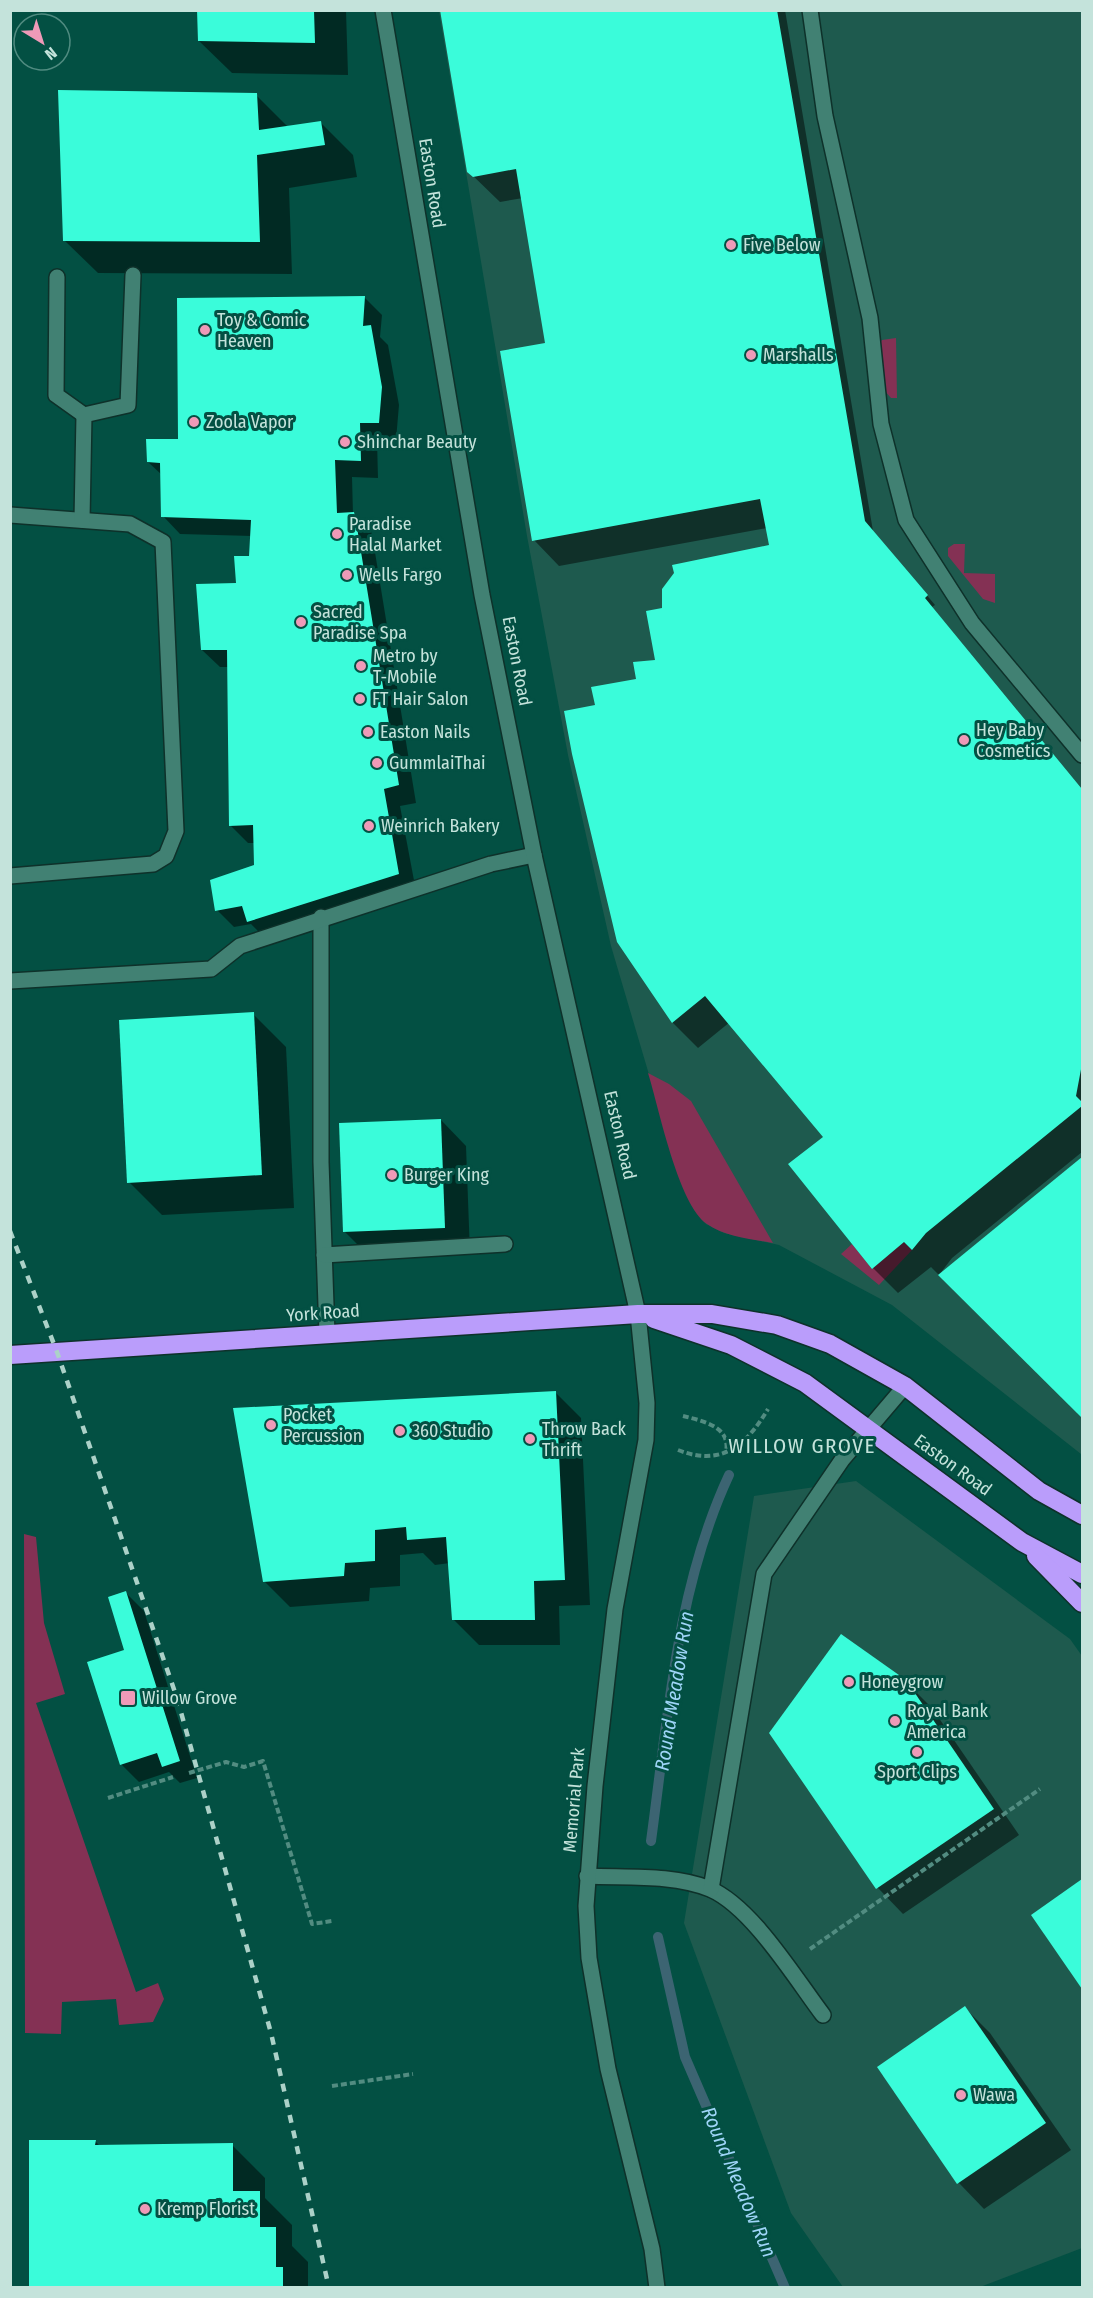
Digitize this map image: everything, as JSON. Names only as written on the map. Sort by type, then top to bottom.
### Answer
[{"type":"highway","name":"York Road","points":[[10,1355],[638,1314]]},
{"type":"highway","name":"Easton Road","points":[[638,1314],[712,1314],[777,1325],[830,1344],[905,1386],[1039,1491],[1083,1515]]},
{"type":"highway","name":"Easton Road","points":[[638,1314],[730,1345],[805,1383],[1022,1542],[1083,1574]]},
{"type":"highway","points":[[1022,1542],[1083,1603]]},
{"type":"main road","name":"Easton Road","points":[[383,10],[482,595],[534,855],[638,1314]]},
{"type":"main road","points":[[810,10],[825,116],[870,318],[881,424],[906,520],[972,623],[1083,755]]},
{"type":"main road","points":[[57,277],[56,395],[84,415],[128,405],[133,275]]},
{"type":"main road","points":[[82,520],[84,415]]},
{"type":"main road","points":[[10,515],[130,524],[163,542],[176,831],[166,856],[153,864],[10,876]]},
{"type":"main road","points":[[10,981],[211,969],[240,946],[321,917],[491,864],[534,855]]},
{"type":"main road","points":[[321,917],[321,1162],[327,1334]]},
{"type":"main road","points":[[324,1255],[505,1244]]},
{"type":"main road","name":"Memorial Park","points":[[638,1314],[647,1403],[646,1440],[615,1609],[587,1876],[586,1916],[593,1981],[608,2069],[652,2250],[657,2288]]},
{"type":"main road","points":[[711,1889],[764,1574],[817,1494],[905,1386]]},
{"type":"main road","points":[[587,1876],[664,1879],[711,1889],[748,1916],[823,2015]]},
{"type":"path","points":[[678,1450],[712,1458],[726,1453],[755,1429],[768,1409]]},
{"type":"path","points":[[683,1416],[719,1429],[728,1445],[726,1453]]},
{"type":"path","points":[[189,1773],[226,1762],[244,1767],[263,1761],[312,1924],[332,1921]]},
{"type":"path","points":[[108,1798],[173,1777]]},
{"type":"path","points":[[810,1949],[1040,1789]]},
{"type":"path","points":[[332,2086],[413,2074]]},
{"type":"shaded area","points":[[439,11],[1082,11],[1081,1454],[892,1305],[779,1245],[724,1233],[706,1224],[694,1210],[679,1176],[611,946],[568,755],[527,536]]},
{"type":"shaded area","points":[[896,338],[897,398],[891,398],[884,390],[878,345],[882,340]]},
{"type":"shaded area","points":[[954,544],[965,544],[964,573],[995,574],[995,603],[983,599],[948,556],[948,548]]},
{"type":"shaded area","points":[[648,1073],[669,1084],[691,1101],[773,1243],[722,1232],[707,1224],[697,1213],[678,1177]]},
{"type":"shaded area","points":[[904,1242],[912,1250],[879,1285],[841,1254],[852,1244],[872,1269]]},
{"type":"shaded area","points":[[856,1481],[1070,1639],[1082,1656],[1082,2248],[980,2287],[843,2287],[791,2213],[684,1923],[754,1496]]},
{"type":"shaded area","points":[[24,1534],[36,1537],[44,1623],[65,1694],[36,1703],[136,1992],[158,1983],[164,1999],[153,2022],[119,2025],[116,1999],[62,2002],[61,2034],[25,2033]]},
{"type":"building","points":[[197,10],[314,10],[315,43],[198,41]]},
{"type":"building","points":[[440,10],[777,10],[865,521],[928,595],[925,598],[1082,789],[1082,1064],[1076,1096],[1082,1102],[1082,1106],[926,1233],[912,1250],[904,1242],[872,1269],[788,1164],[823,1137],[705,996],[672,1023],[617,942],[572,754],[564,711],[595,705],[591,687],[636,679],[633,662],[655,660],[646,611],[662,608],[662,589],[674,573],[672,565],[769,545],[760,499],[532,541],[500,351],[545,343],[516,169],[473,177],[467,172]]},
{"type":"building","points":[[58,90],[257,93],[259,130],[321,121],[325,145],[257,155],[260,242],[63,241]]},
{"type":"building","points":[[365,296],[363,326],[371,325],[382,387],[379,423],[360,423],[361,461],[335,460],[337,513],[354,512],[356,521],[399,785],[384,789],[399,874],[247,922],[242,906],[215,911],[210,880],[254,865],[253,825],[229,826],[227,650],[201,650],[196,584],[236,583],[234,556],[249,556],[251,520],[161,517],[160,463],[147,462],[146,439],[178,439],[177,298]]},
{"type":"building","points":[[254,1012],[262,1175],[127,1183],[119,1020]]},
{"type":"building","name":"Burger King","points":[[441,1119],[445,1228],[343,1232],[339,1123]]},
{"type":"building","points":[[1082,1157],[1082,1418],[938,1275]]},
{"type":"building","points":[[556,1391],[565,1580],[534,1581],[535,1620],[452,1620],[446,1537],[407,1540],[406,1527],[375,1530],[375,1561],[345,1563],[344,1576],[263,1582],[233,1408]]},
{"type":"building","points":[[126,1591],[180,1761],[162,1767],[157,1753],[120,1765],[87,1662],[124,1650],[108,1597]]},
{"type":"building","points":[[841,1634],[906,1680],[994,1809],[876,1889],[769,1733]]},
{"type":"building","points":[[1082,1879],[1082,1989],[1031,1915]]},
{"type":"building","name":"Wawa","points":[[965,2006],[1046,2123],[957,2184],[877,2067]]},
{"type":"building","name":"Kremp Florist","points":[[29,2140],[96,2140],[95,2145],[233,2143],[233,2191],[260,2191],[260,2227],[276,2227],[276,2267],[283,2267],[283,2288],[29,2288]]},
{"type":"waterway","name":"Round Meadow Run","points":[[651,1841],[669,1701],[686,1608],[711,1518],[729,1475]]},
{"type":"waterway","name":"Round Meadow Run","points":[[658,1937],[685,2057],[785,2288]]},
{"type":"railway","points":[[10,1231],[57,1352],[177,1698],[271,2033],[329,2288]]},
{"type":"place","name":"Five Below","points":[[731,245]]},
{"type":"place","name":"Toy & Comic Heaven","points":[[205,330]]},
{"type":"place","name":"Marshalls","points":[[751,355]]},
{"type":"place","name":"Zoola Vapor","points":[[194,422]]},
{"type":"place","name":"Shinchar Beauty","points":[[345,442]]},
{"type":"place","name":"Paradise Halal Market","points":[[337,534]]},
{"type":"place","name":"Wells Fargo","points":[[347,575]]},
{"type":"place","name":"Sacred Paradise Spa","points":[[301,622]]},
{"type":"place","name":"Metro by T-Mobile","points":[[361,666]]},
{"type":"place","name":"FT Hair Salon","points":[[360,699]]},
{"type":"place","name":"Easton Nails","points":[[368,732]]},
{"type":"place","name":"Hey Baby Cosmetics","points":[[964,740]]},
{"type":"place","name":"GummlaiThai","points":[[377,763]]},
{"type":"place","name":"Weinrich Bakery","points":[[369,826]]},
{"type":"place","name":"Burger King","points":[[392,1175]]},
{"type":"place","name":"Pocket Percussion","points":[[271,1425]]},
{"type":"place","name":"360 Studio","points":[[400,1431]]},
{"type":"place","name":"Throw Back Thrift","points":[[530,1439]]},
{"type":"place","name":"Honeygrow","points":[[849,1682]]},
{"type":"place","name":"Willow Grove","points":[[128,1698]]},
{"type":"place","name":"Royal Bank America","points":[[895,1721]]},
{"type":"place","name":"Sport Clips","points":[[917,1752]]},
{"type":"place","name":"Wawa","points":[[961,2095]]},
{"type":"place","name":"Kremp Florist","points":[[145,2209]]},
{"type":"district","name":"WILLOW GROVE","points":[[802,1446]]}]
